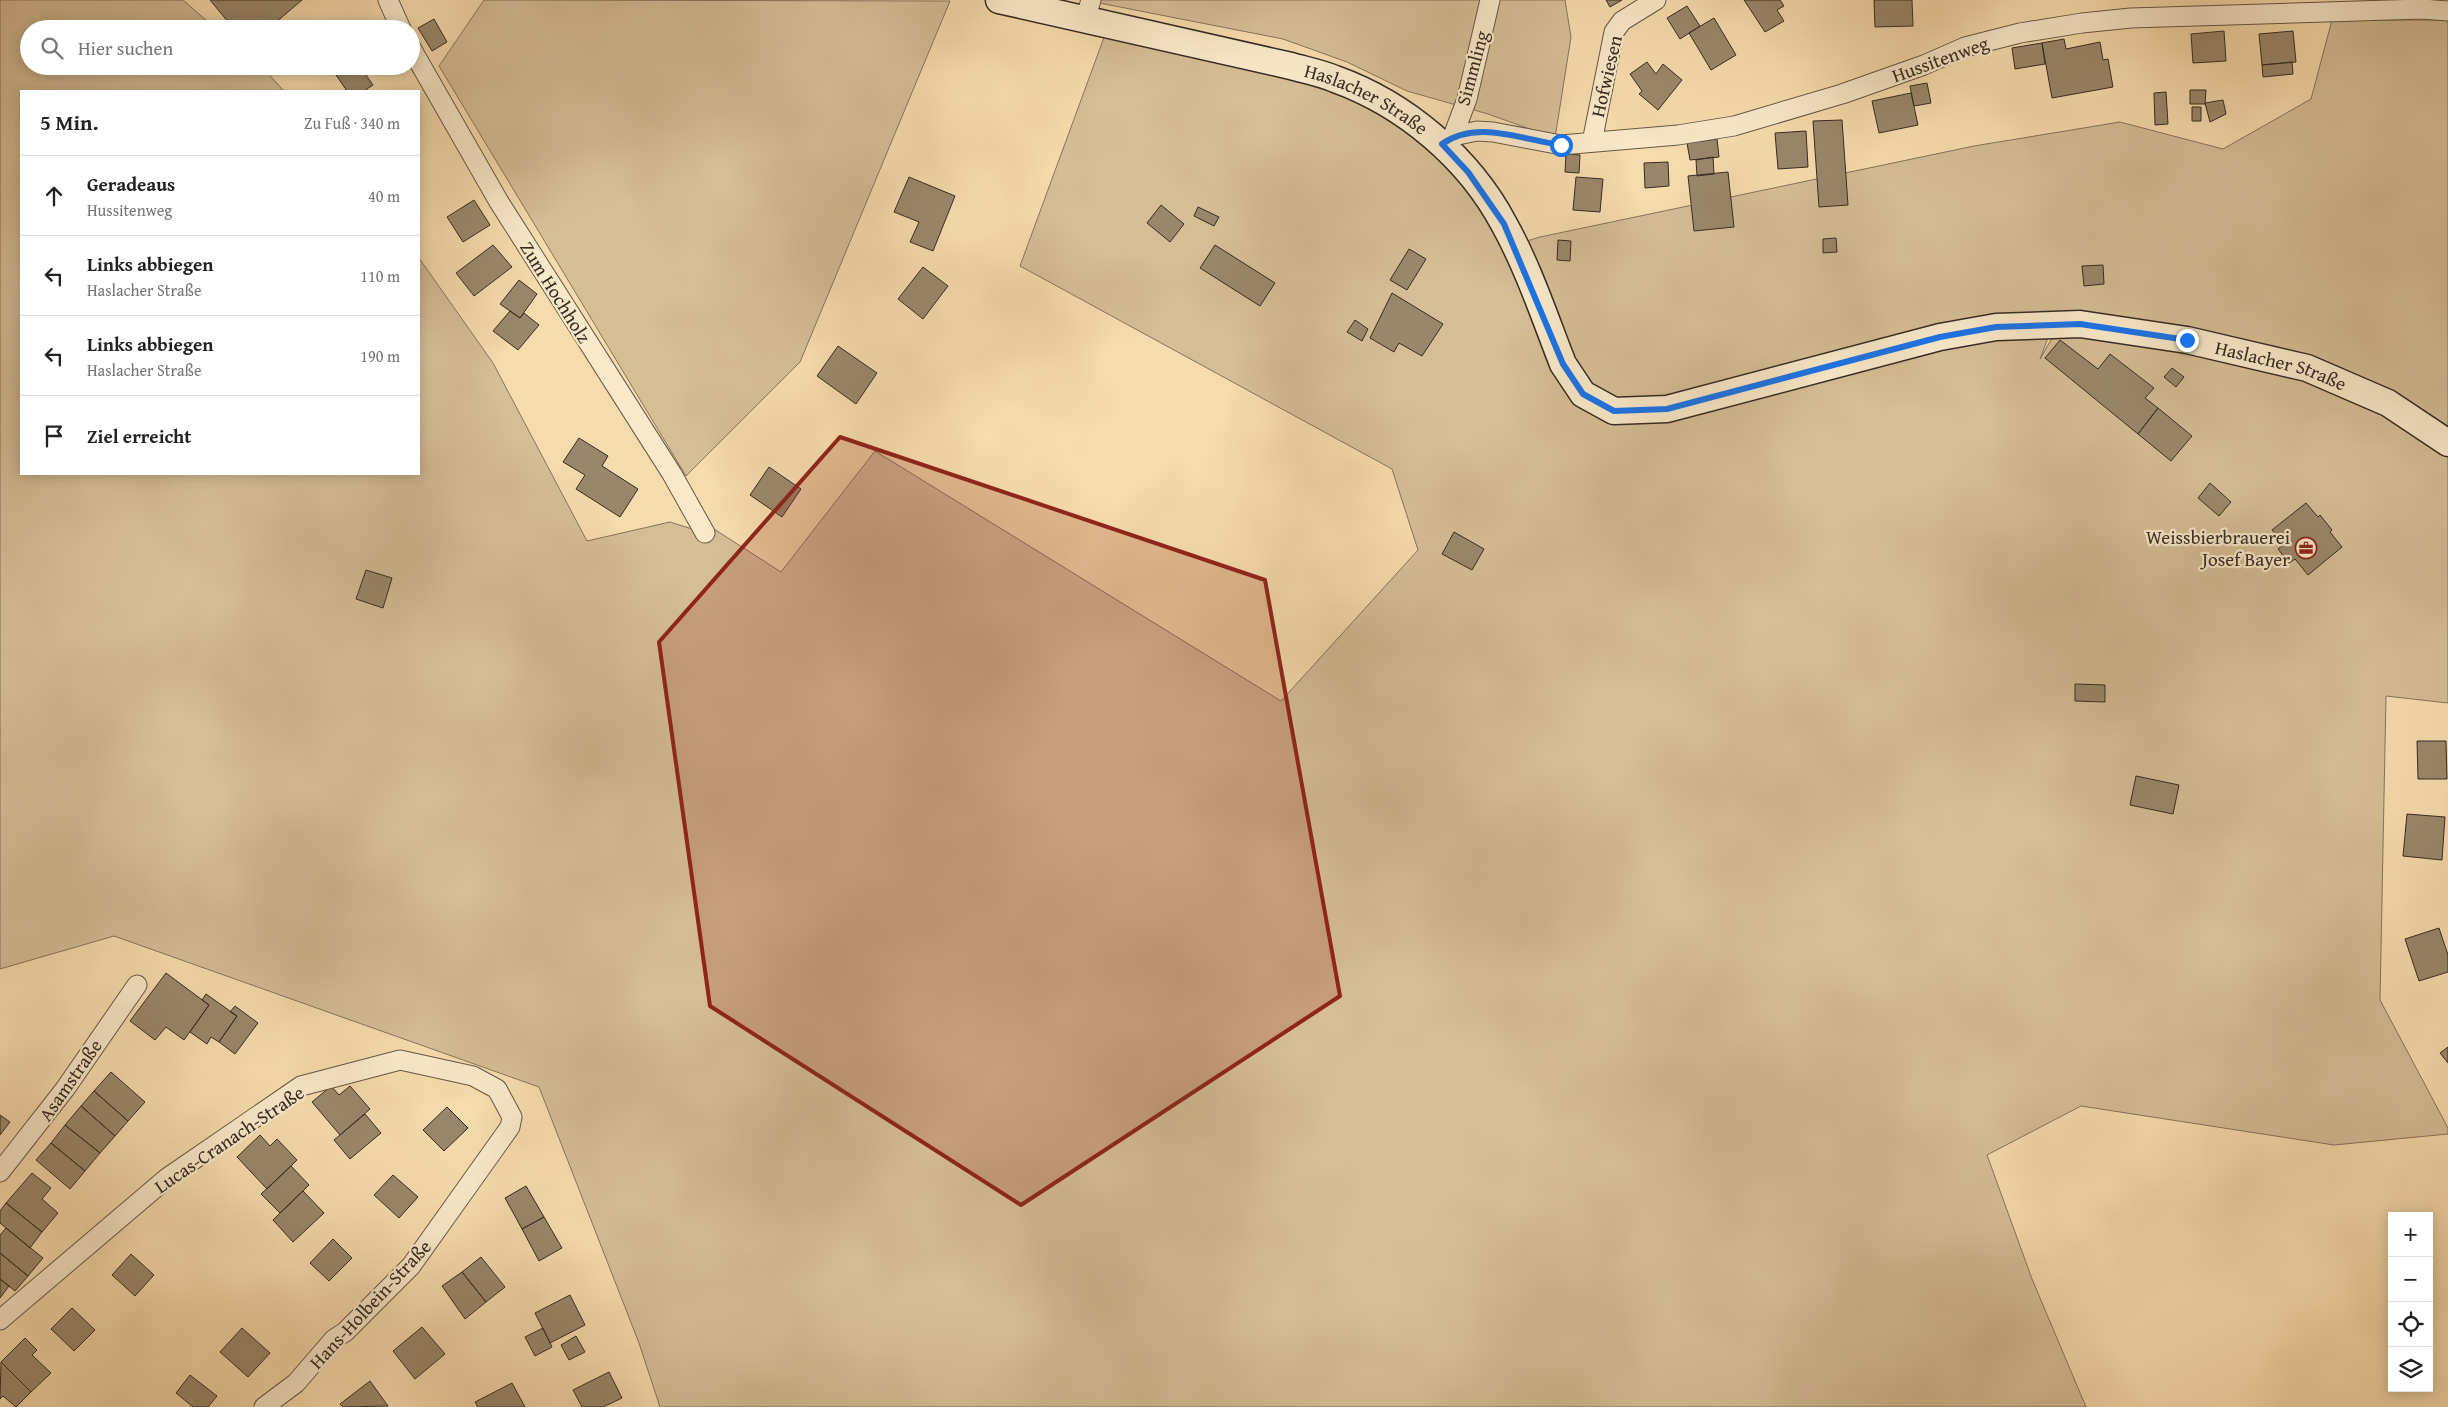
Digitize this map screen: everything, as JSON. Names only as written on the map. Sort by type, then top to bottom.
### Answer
[{"type":"street","points":[[388,0],[397,20]]},
{"type":"street","name":"Haslacher Straße","points":[[999,0],[1088,10],[1335,79],[1372,96],[1447,140],[1504,224],[1563,364],[1574,383],[1583,394],[1614,411],[1667,409],[1940,337],[1996,327],[2080,324],[2187,340],[2307,368],[2388,403],[2448,443]]},
{"type":"street","name":"Simmling","points":[[1447,140],[1467,99],[1490,0]]},
{"type":"street","name":"Hofwiesen","points":[[1592,142],[1614,32],[1622,21],[1656,0]]},
{"type":"street","name":"Hussitenweg","points":[[1447,140],[1477,131],[1493,132],[1561,145],[1678,134],[1734,126],[1842,94],[1924,65],[1965,46],[2082,23],[2131,18],[2422,9],[2448,11]]},
{"type":"street","name":"Zum Hochholz","points":[[420,64],[499,202],[672,474],[705,533]]},
{"type":"street","name":"Asamstraße","points":[[0,1172],[59,1096],[137,984]]},
{"type":"street","name":"Lucas-Cranach-Straße","points":[[0,1320],[168,1178],[301,1086],[400,1060],[473,1076],[497,1089]]},
{"type":"street","name":"Hans-Holbein-Straße","points":[[264,1407],[296,1382],[334,1339],[345,1332],[411,1266],[440,1228],[510,1127],[512,1117],[497,1089]]},
{"type":"highlighted area","points":[[840,437],[1265,580],[1340,996],[1021,1205],[710,1006],[659,642]]},
{"type":"shaded area","points":[[0,0],[183,0],[206,20],[20,20],[20,75],[269,75],[283,90],[20,90],[20,475],[420,475],[420,259],[493,363],[587,541],[670,522],[705,533],[714,529],[781,572],[875,451],[1281,701],[1418,550],[1392,469],[1020,266],[1106,32],[1344,89],[1433,148],[1514,245],[1540,237],[1974,146],[2120,122],[2223,149],[2311,99],[2332,20],[2448,20],[2448,439],[2327,372],[2057,315],[1602,418],[2052,327],[2040,359],[2056,331],[2126,335],[2315,381],[2349,394],[2448,455],[2448,703],[2386,696],[2380,1000],[2448,1128],[2448,1134],[2334,1145],[2081,1106],[1987,1155],[2032,1279],[2086,1407],[660,1407],[639,1343],[539,1087],[114,936],[0,969]]},
{"type":"shaded area","points":[[484,0],[950,1],[800,362],[686,476],[439,66]]},
{"type":"shaded area","points":[[1084,0],[1565,0],[1571,37],[1555,138],[1488,114],[1407,91],[1347,62],[1283,39]]},
{"type":"building","points":[[210,0],[302,0],[279,20],[227,20]]},
{"type":"building","points":[[1606,0],[1622,0],[1610,7]]},
{"type":"building","points":[[1744,0],[1780,0],[1784,6],[1777,10],[1784,21],[1765,32]]},
{"type":"building","points":[[1874,0],[1912,0],[1913,26],[1875,27]]},
{"type":"building","points":[[1687,6],[1700,26],[1680,39],[1667,18]]},
{"type":"building","points":[[1714,18],[1736,55],[1711,70],[1689,33]]},
{"type":"building","points":[[434,19],[447,42],[432,51],[420,31],[420,27]]},
{"type":"building","points":[[2224,31],[2226,61],[2193,63],[2191,34]]},
{"type":"building","points":[[2293,31],[2296,62],[2262,65],[2259,34]]},
{"type":"building","points":[[2064,39],[2066,49],[2100,42],[2103,60],[2108,59],[2113,87],[2052,98],[2042,43]]},
{"type":"building","points":[[2042,43],[2045,64],[2015,69],[2012,48]]},
{"type":"building","points":[[1647,62],[1656,74],[1663,64],[1682,80],[1658,110],[1639,94],[1642,91],[1630,74]]},
{"type":"building","points":[[2292,62],[2293,74],[2263,77],[2262,65]]},
{"type":"building","points":[[336,75],[366,75],[373,85],[366,90],[346,90]]},
{"type":"building","points":[[1927,83],[1931,103],[1914,106],[1910,86]]},
{"type":"building","points":[[2190,90],[2206,90],[2205,104],[2190,104]]},
{"type":"building","points":[[2166,92],[2168,124],[2155,125],[2154,93]]},
{"type":"building","points":[[1911,93],[1918,125],[1879,133],[1872,101]]},
{"type":"building","points":[[2223,100],[2226,114],[2210,122],[2205,103]]},
{"type":"building","points":[[2192,107],[2201,107],[2201,121],[2192,121]]},
{"type":"building","points":[[1842,120],[1848,205],[1819,207],[1813,121]]},
{"type":"building","points":[[1806,131],[1808,167],[1778,169],[1775,133]]},
{"type":"building","points":[[1717,139],[1719,157],[1690,160],[1687,143]]},
{"type":"building","points":[[1566,154],[1580,155],[1579,173],[1565,172]]},
{"type":"building","points":[[1713,157],[1714,174],[1697,176],[1696,160]]},
{"type":"building","points":[[1668,162],[1669,186],[1645,188],[1644,163]]},
{"type":"building","points":[[1728,172],[1734,227],[1694,231],[1688,176]]},
{"type":"building","points":[[909,177],[955,196],[933,251],[910,242],[919,222],[894,212]]},
{"type":"building","points":[[1576,177],[1603,179],[1600,212],[1573,210]]},
{"type":"building","points":[[474,200],[490,225],[463,242],[447,217]]},
{"type":"building","points":[[1161,205],[1184,224],[1170,242],[1147,223]]},
{"type":"building","points":[[1198,207],[1219,217],[1214,226],[1194,216]]},
{"type":"building","points":[[1836,238],[1837,252],[1823,253],[1823,239]]},
{"type":"building","points":[[1558,240],[1571,241],[1570,261],[1557,260]]},
{"type":"building","points":[[493,245],[512,267],[474,296],[456,273]]},
{"type":"building","points":[[1215,245],[1275,283],[1260,306],[1200,268]]},
{"type":"building","points":[[1409,249],[1426,259],[1407,290],[1390,280]]},
{"type":"building","points":[[2103,265],[2104,284],[2084,286],[2082,266]]},
{"type":"building","points":[[923,267],[948,286],[923,319],[898,299]]},
{"type":"building","points":[[519,280],[537,294],[520,318],[500,304]]},
{"type":"building","points":[[1392,293],[1443,324],[1422,356],[1399,343],[1394,352],[1370,338]]},
{"type":"building","points":[[510,311],[520,318],[524,313],[539,325],[518,350],[493,331]]},
{"type":"building","points":[[1355,320],[1368,329],[1362,341],[1347,332]]},
{"type":"building","points":[[2060,340],[2098,369],[2110,354],[2154,388],[2145,398],[2158,408],[2138,434],[2045,358]]},
{"type":"building","points":[[838,346],[877,373],[856,404],[817,376]]},
{"type":"building","points":[[2172,368],[2184,377],[2176,387],[2164,377]]},
{"type":"building","points":[[2158,408],[2192,436],[2171,461],[2138,434]]},
{"type":"building","points":[[579,438],[608,456],[602,466],[638,489],[620,517],[576,489],[585,475],[563,462]]},
{"type":"building","points":[[769,467],[801,489],[782,517],[750,495]]},
{"type":"building","points":[[2210,483],[2231,502],[2219,516],[2198,498]]},
{"type":"building","points":[[2306,503],[2318,517],[2320,515],[2342,547],[2308,575],[2295,559],[2289,563],[2278,549],[2284,544],[2272,530]]},
{"type":"building","points":[[1454,532],[1484,549],[1472,570],[1442,554]]},
{"type":"building","points":[[366,570],[392,578],[383,608],[356,599]]},
{"type":"building","points":[[2075,684],[2105,685],[2105,702],[2075,701]]},
{"type":"building","points":[[2417,741],[2446,741],[2447,779],[2418,779]]},
{"type":"building","points":[[2136,776],[2179,785],[2173,814],[2130,805]]},
{"type":"building","points":[[2407,814],[2445,817],[2442,860],[2403,856]]},
{"type":"building","points":[[2439,928],[2448,955],[2448,972],[2419,981],[2405,939]]},
{"type":"building","points":[[166,973],[209,1005],[184,1040],[166,1027],[155,1040],[130,1021]]},
{"type":"building","points":[[206,994],[237,1016],[219,1042],[211,1037],[207,1044],[190,1032],[209,1005],[202,1000]]},
{"type":"building","points":[[235,1006],[258,1023],[235,1054],[219,1042],[237,1016],[230,1012]]},
{"type":"building","points":[[2448,1047],[2448,1063],[2440,1053]]},
{"type":"building","points":[[111,1072],[145,1102],[128,1121],[94,1091]]},
{"type":"building","points":[[331,1086],[339,1095],[350,1086],[370,1109],[340,1135],[312,1102]]},
{"type":"building","points":[[94,1091],[128,1121],[115,1136],[81,1106]]},
{"type":"building","points":[[81,1106],[115,1136],[100,1153],[65,1125]]},
{"type":"building","points":[[447,1107],[468,1128],[444,1151],[423,1130]]},
{"type":"building","points":[[365,1114],[381,1133],[350,1159],[334,1140]]},
{"type":"building","points":[[0,1115],[10,1122],[0,1135]]},
{"type":"building","points":[[65,1125],[100,1153],[85,1171],[51,1143]]},
{"type":"building","points":[[260,1135],[270,1146],[277,1139],[297,1160],[267,1189],[237,1157]]},
{"type":"building","points":[[51,1143],[85,1171],[70,1189],[36,1160]]},
{"type":"building","points":[[291,1166],[309,1185],[280,1213],[261,1194]]},
{"type":"building","points":[[32,1173],[51,1188],[42,1199],[58,1213],[42,1232],[6,1203]]},
{"type":"building","points":[[393,1175],[418,1197],[399,1218],[374,1195]]},
{"type":"building","points":[[526,1186],[544,1217],[522,1229],[505,1198]]},
{"type":"building","points":[[303,1191],[324,1213],[293,1242],[273,1220]]},
{"type":"building","points":[[6,1203],[42,1232],[30,1248],[0,1223],[0,1211]]},
{"type":"building","points":[[544,1217],[562,1248],[539,1261],[522,1229]]},
{"type":"building","points":[[6,1228],[43,1258],[28,1276],[0,1253],[0,1235]]},
{"type":"building","points":[[333,1239],[352,1258],[329,1281],[310,1263]]},
{"type":"building","points":[[0,1253],[28,1276],[15,1291],[0,1279]]},
{"type":"building","points":[[131,1254],[154,1275],[135,1296],[112,1275]]},
{"type":"building","points":[[481,1257],[505,1287],[486,1302],[462,1272]]},
{"type":"building","points":[[462,1272],[486,1302],[465,1319],[442,1286]]},
{"type":"building","points":[[0,1279],[9,1286],[0,1298]]},
{"type":"building","points":[[570,1295],[585,1325],[550,1343],[535,1313]]},
{"type":"building","points":[[72,1308],[95,1330],[74,1351],[51,1329]]},
{"type":"building","points":[[422,1327],[445,1354],[415,1379],[393,1351]]},
{"type":"building","points":[[242,1328],[270,1353],[248,1377],[220,1352]]},
{"type":"building","points":[[543,1328],[552,1347],[535,1356],[525,1337]]},
{"type":"building","points":[[576,1336],[585,1352],[569,1360],[561,1345]]},
{"type":"building","points":[[25,1338],[37,1350],[32,1355],[51,1373],[31,1392],[1,1362]]},
{"type":"building","points":[[1,1362],[31,1392],[16,1407],[3,1396],[0,1399]]},
{"type":"building","points":[[609,1372],[622,1398],[603,1407],[582,1407],[573,1390]]},
{"type":"building","points":[[190,1375],[217,1396],[208,1407],[193,1407],[176,1393]]},
{"type":"building","points":[[370,1381],[388,1406],[343,1407],[340,1404]]},
{"type":"building","points":[[512,1383],[525,1407],[478,1407],[475,1402]]},
{"type":"place","name":"Weissbierbrauerei Josef Bayer","points":[[2306,548]]},
{"type":"route","points":[[1561,145],[1516,138],[1493,132],[1477,131],[1453,136],[1442,144],[1468,172],[1504,224],[1563,364],[1574,383],[1583,394],[1596,403],[1614,411],[1667,409],[1940,337],[1996,327],[2037,324],[2080,324],[2187,340]]}]
